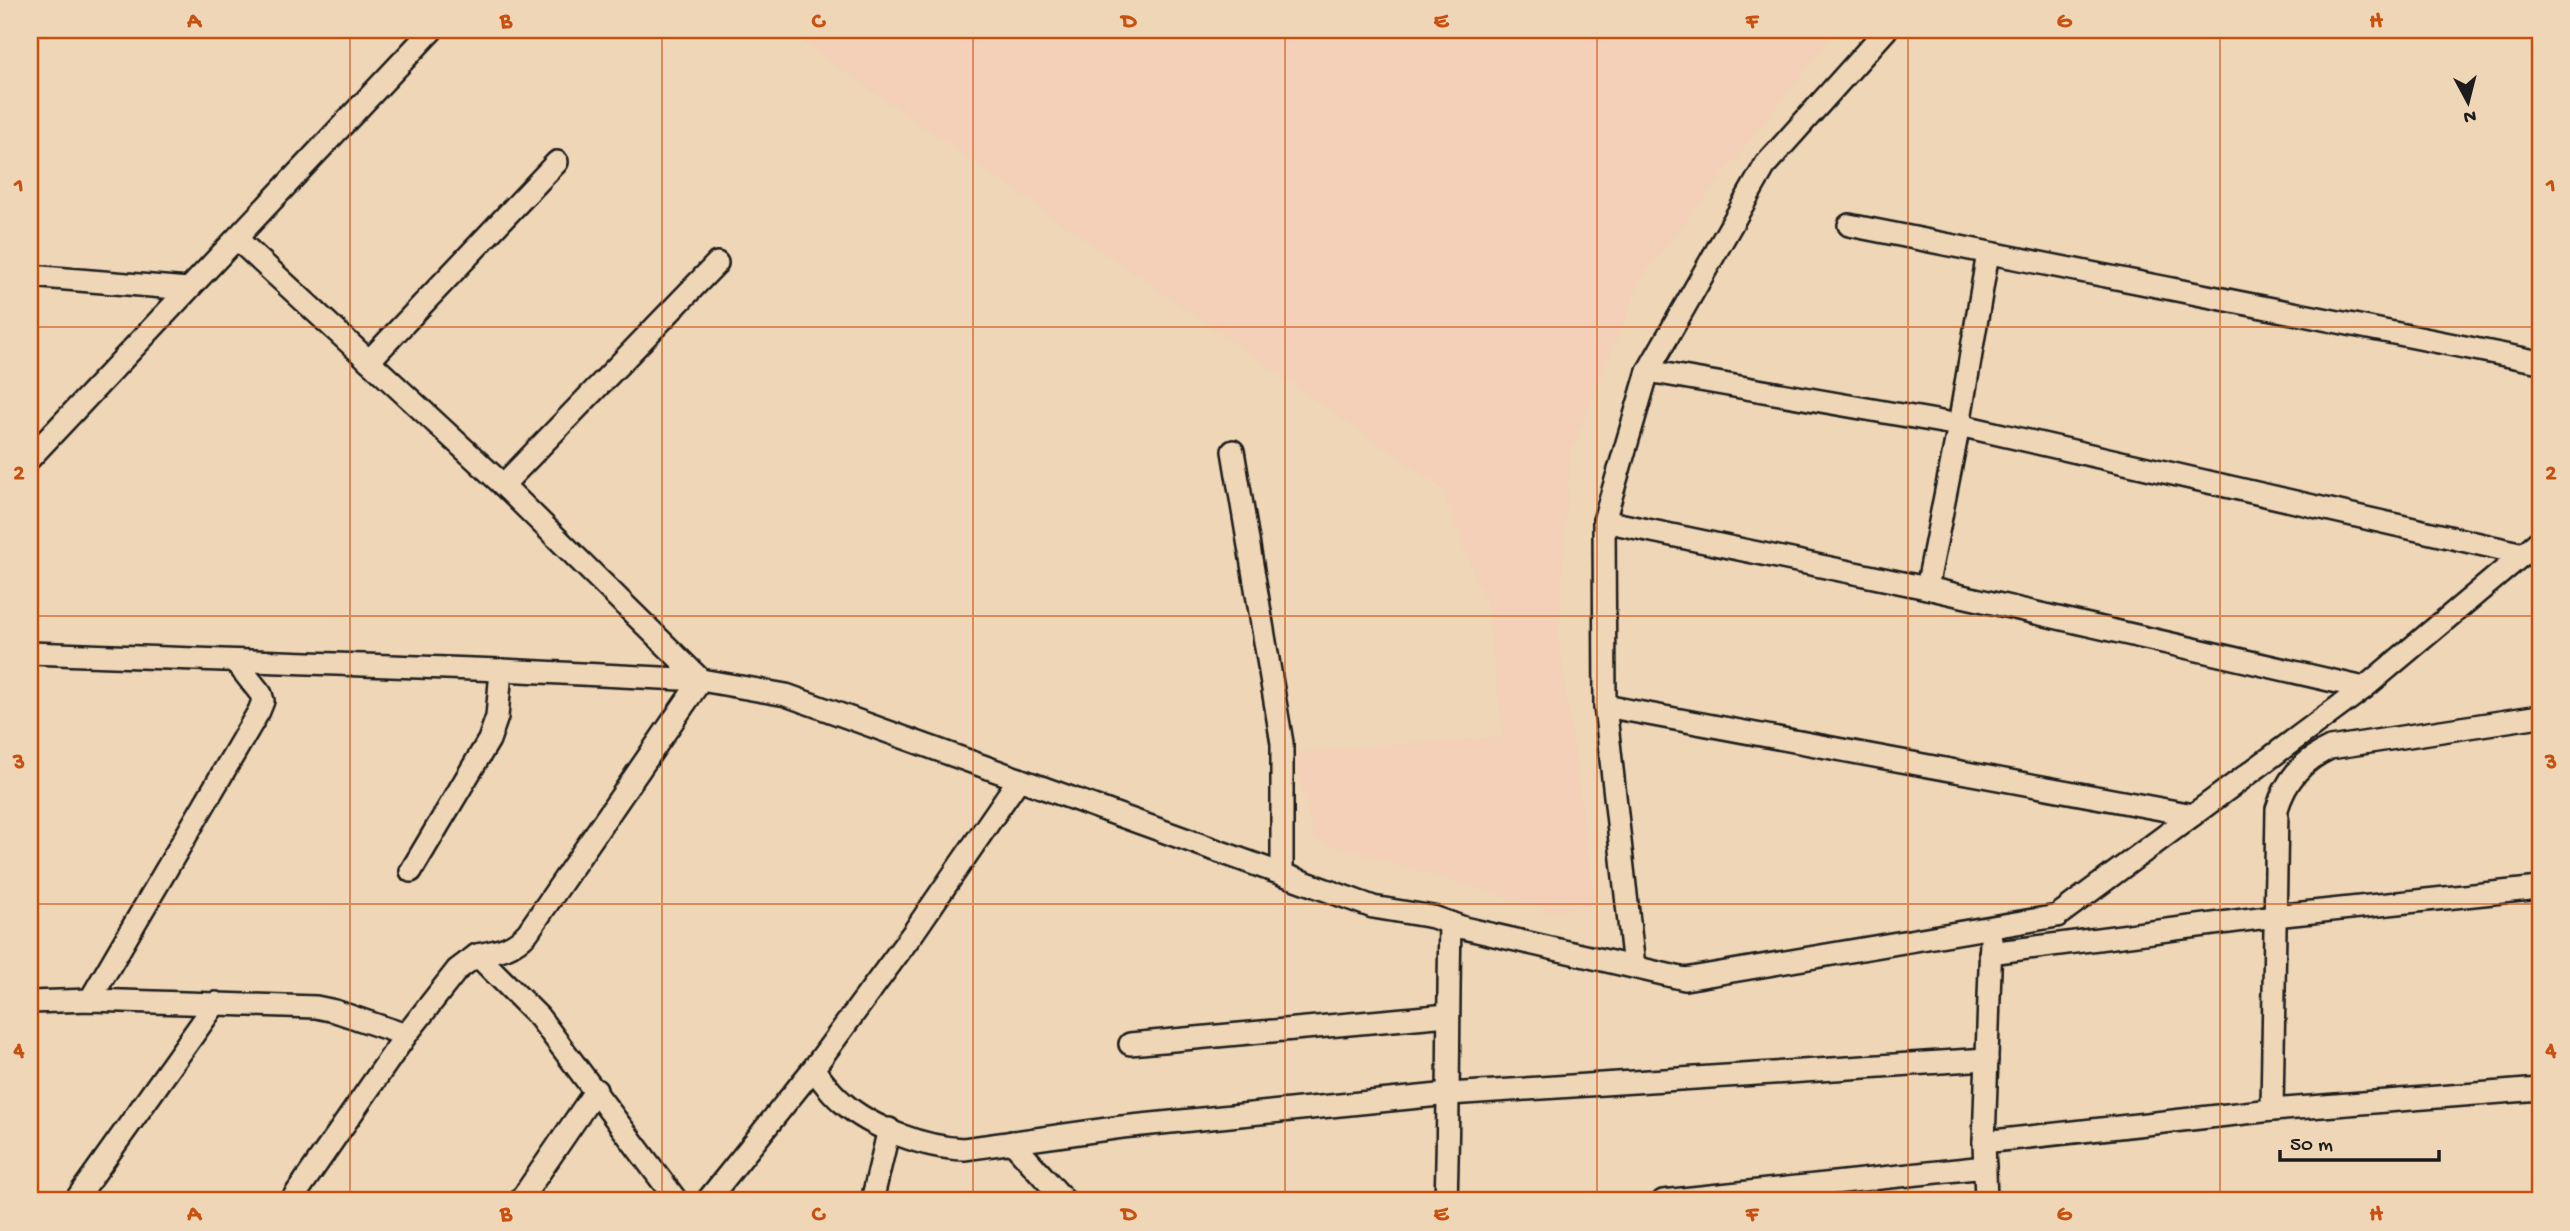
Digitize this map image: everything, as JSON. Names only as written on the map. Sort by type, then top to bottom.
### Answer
[{"type":"street","points":[[30,458],[432,30]]},
{"type":"street","points":[[1634,967],[1605,706],[1604,521],[1648,371],[1766,164],[1886,30]]},
{"type":"street","points":[[369,361],[557,162]]},
{"type":"street","points":[[1849,225],[2540,362]]},
{"type":"street","points":[[237,239],[503,485],[701,680]]},
{"type":"street","points":[[1927,588],[1959,425],[1988,253]]},
{"type":"street","points":[[503,485],[717,263]]},
{"type":"street","points":[[30,276],[188,289]]},
{"type":"street","points":[[1648,371],[1959,425],[2523,554]]},
{"type":"street","points":[[1233,451],[1281,735],[1282,874]]},
{"type":"street","points":[[1604,521],[1927,588],[2364,688]]},
{"type":"street","points":[[30,653],[701,680],[786,695],[1373,907],[1433,917],[1685,979],[2057,916],[2364,688],[2540,540]]},
{"type":"street","points":[[90,1000],[260,711],[261,694],[235,661]]},
{"type":"street","points":[[411,871],[489,740],[497,717],[501,670]]},
{"type":"street","points":[[291,1201],[406,1035],[457,970],[477,955],[507,950],[528,932],[701,680]]},
{"type":"street","points":[[1605,706],[2193,815]]},
{"type":"street","points":[[2272,1110],[2277,809],[2288,781],[2316,754],[2330,748],[2540,716]]},
{"type":"street","points":[[707,1201],[813,1069],[913,933],[1018,779]]},
{"type":"street","points":[[1990,953],[2275,916],[2540,888]]},
{"type":"street","points":[[1446,1201],[1450,923]]},
{"type":"street","points":[[1986,1201],[1984,1142],[1991,927]]},
{"type":"street","points":[[477,955],[539,1017],[677,1201]]},
{"type":"street","points":[[30,1002],[90,1000],[316,1007],[406,1035]]},
{"type":"street","points":[[75,1201],[216,1003]]},
{"type":"street","points":[[1130,1044],[1448,1015]]},
{"type":"street","points":[[813,1069],[844,1105],[857,1114],[915,1141],[964,1149],[1122,1127],[1449,1094],[1987,1059]]},
{"type":"street","points":[[1984,1142],[2272,1110],[2540,1088]]},
{"type":"street","points":[[520,1201],[596,1090]]},
{"type":"street","points":[[873,1201],[889,1129]]},
{"type":"street","points":[[1012,1142],[1065,1201]]},
{"type":"street","points":[[1663,1201],[1985,1167]]},
{"type":"shaded area","points":[[786,30],[1837,30],[1642,276],[1570,452],[1558,638],[1595,905],[1551,911],[1315,839],[1293,752],[1504,737],[1488,608],[1441,487]]}]
